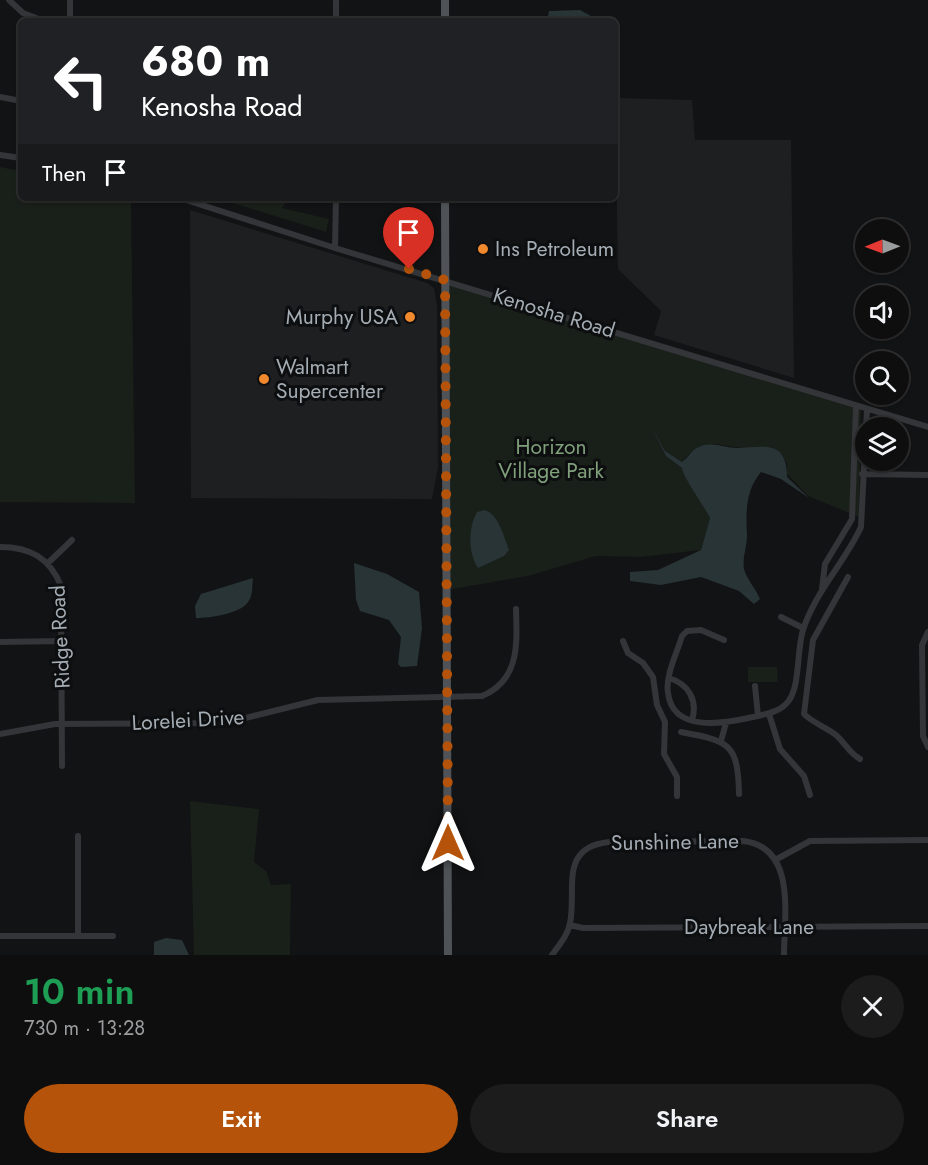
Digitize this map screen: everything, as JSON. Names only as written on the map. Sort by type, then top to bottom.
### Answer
[{"type":"main road","points":[[445,0],[445,18]]},
{"type":"main road","points":[[445,201],[448,955]]},
{"type":"street","points":[[9,0],[23,13],[36,18]]},
{"type":"street","points":[[69,0],[70,18]]},
{"type":"street","points":[[336,0],[336,18]]},
{"type":"street","points":[[0,97],[18,100]]},
{"type":"street","points":[[0,155],[18,158]]},
{"type":"street","name":"Kenosha Road","points":[[189,201],[335,248],[928,427]]},
{"type":"street","points":[[335,248],[336,201]]},
{"type":"street","points":[[822,590],[825,564],[852,519],[856,406]]},
{"type":"street","points":[[724,640],[700,630],[687,631],[682,636],[669,678],[668,695],[677,713],[692,720],[726,723],[778,711],[794,694],[796,666],[803,628],[822,590],[853,545],[861,527],[867,409]]},
{"type":"street","points":[[862,474],[928,475]]},
{"type":"street","points":[[48,563],[72,540]]},
{"type":"street","name":"Ridge Road","points":[[0,547],[31,551],[48,563],[56,573],[61,586],[62,766]]},
{"type":"street","points":[[848,577],[813,640],[804,714],[812,722],[834,733],[850,753],[860,759]]},
{"type":"street","name":"Lorelei Drive","points":[[0,734],[41,725],[225,723],[318,700],[482,696],[505,680],[513,666],[516,653],[516,609]]},
{"type":"street","points":[[782,617],[803,628]]},
{"type":"street","points":[[928,632],[922,645],[923,736],[928,747]]},
{"type":"street","points":[[0,642],[62,641]]},
{"type":"street","points":[[623,641],[628,653],[643,663],[653,677],[659,708],[665,722],[664,754],[677,777],[677,796]]},
{"type":"street","points":[[796,666],[810,667]]},
{"type":"street","points":[[669,678],[682,684],[691,694],[694,707],[692,720]]},
{"type":"street","points":[[755,686],[758,716]]},
{"type":"street","points":[[659,708],[671,703]]},
{"type":"street","points":[[769,714],[780,749],[804,777],[810,795]]},
{"type":"street","points":[[721,741],[726,723]]},
{"type":"street","points":[[681,732],[721,741],[731,749],[736,762],[740,794]]},
{"type":"street","points":[[78,836],[78,936]]},
{"type":"street","points":[[784,955],[783,874],[777,859],[810,841],[928,840]]},
{"type":"street","name":"Sunshine Lane","points":[[552,955],[570,925],[571,881],[574,866],[588,849],[602,843],[743,841],[758,844],[777,859]]},
{"type":"street","name":"Daybreak Lane","points":[[570,925],[583,928],[928,926]]},
{"type":"street","points":[[0,936],[113,936]]},
{"type":"shaded area","points":[[580,10],[595,18],[548,18],[549,11]]},
{"type":"shaded area","points":[[618,98],[692,100],[695,140],[791,140],[794,378],[654,335],[661,311],[618,269]]},
{"type":"shaded area","points":[[190,210],[427,283],[434,288],[437,306],[438,468],[432,499],[191,498]]},
{"type":"shaded area","points":[[651,426],[665,451],[682,462],[694,450],[704,445],[772,448],[783,456],[787,477],[809,498],[781,479],[761,472],[756,479],[749,495],[744,557],[744,569],[760,599],[754,604],[739,591],[701,577],[661,585],[630,581],[630,572],[658,570],[701,550],[710,518],[682,468],[666,456]]},
{"type":"shaded area","points":[[485,510],[497,521],[509,550],[504,556],[478,568],[472,555],[471,533],[477,512]]},
{"type":"shaded area","points":[[354,563],[387,574],[419,592],[422,628],[417,666],[401,667],[398,664],[401,637],[389,620],[360,611],[356,600]]},
{"type":"shaded area","points":[[253,578],[251,597],[244,606],[224,614],[196,618],[195,606],[201,594]]},
{"type":"shaded area","points":[[166,938],[182,940],[189,955],[154,955],[154,942]]},
{"type":"green space","points":[[0,167],[18,170],[18,201],[131,201],[135,503],[0,502]]},
{"type":"green space","points":[[227,201],[286,201],[282,208],[329,219],[326,232]]},
{"type":"green space","name":"Horizon Village Park","points":[[445,280],[861,407],[861,417],[855,417],[855,471],[860,471],[859,517],[808,496],[787,474],[787,464],[782,454],[715,444],[690,453],[682,462],[665,451],[653,430],[666,456],[682,468],[710,518],[701,550],[641,557],[596,556],[528,576],[447,590]]},
{"type":"green space","points":[[748,667],[777,667],[778,682],[748,682]]},
{"type":"green space","points":[[190,801],[259,809],[254,862],[266,871],[271,885],[291,884],[290,955],[194,955]]},
{"type":"place","name":"Ins Petroleum","points":[[483,249]]},
{"type":"place","name":"Murphy USA","points":[[410,317]]},
{"type":"place","name":"Walmart Supercenter","points":[[264,379]]},
{"type":"route","points":[[409,269],[445,280],[448,843]]}]
